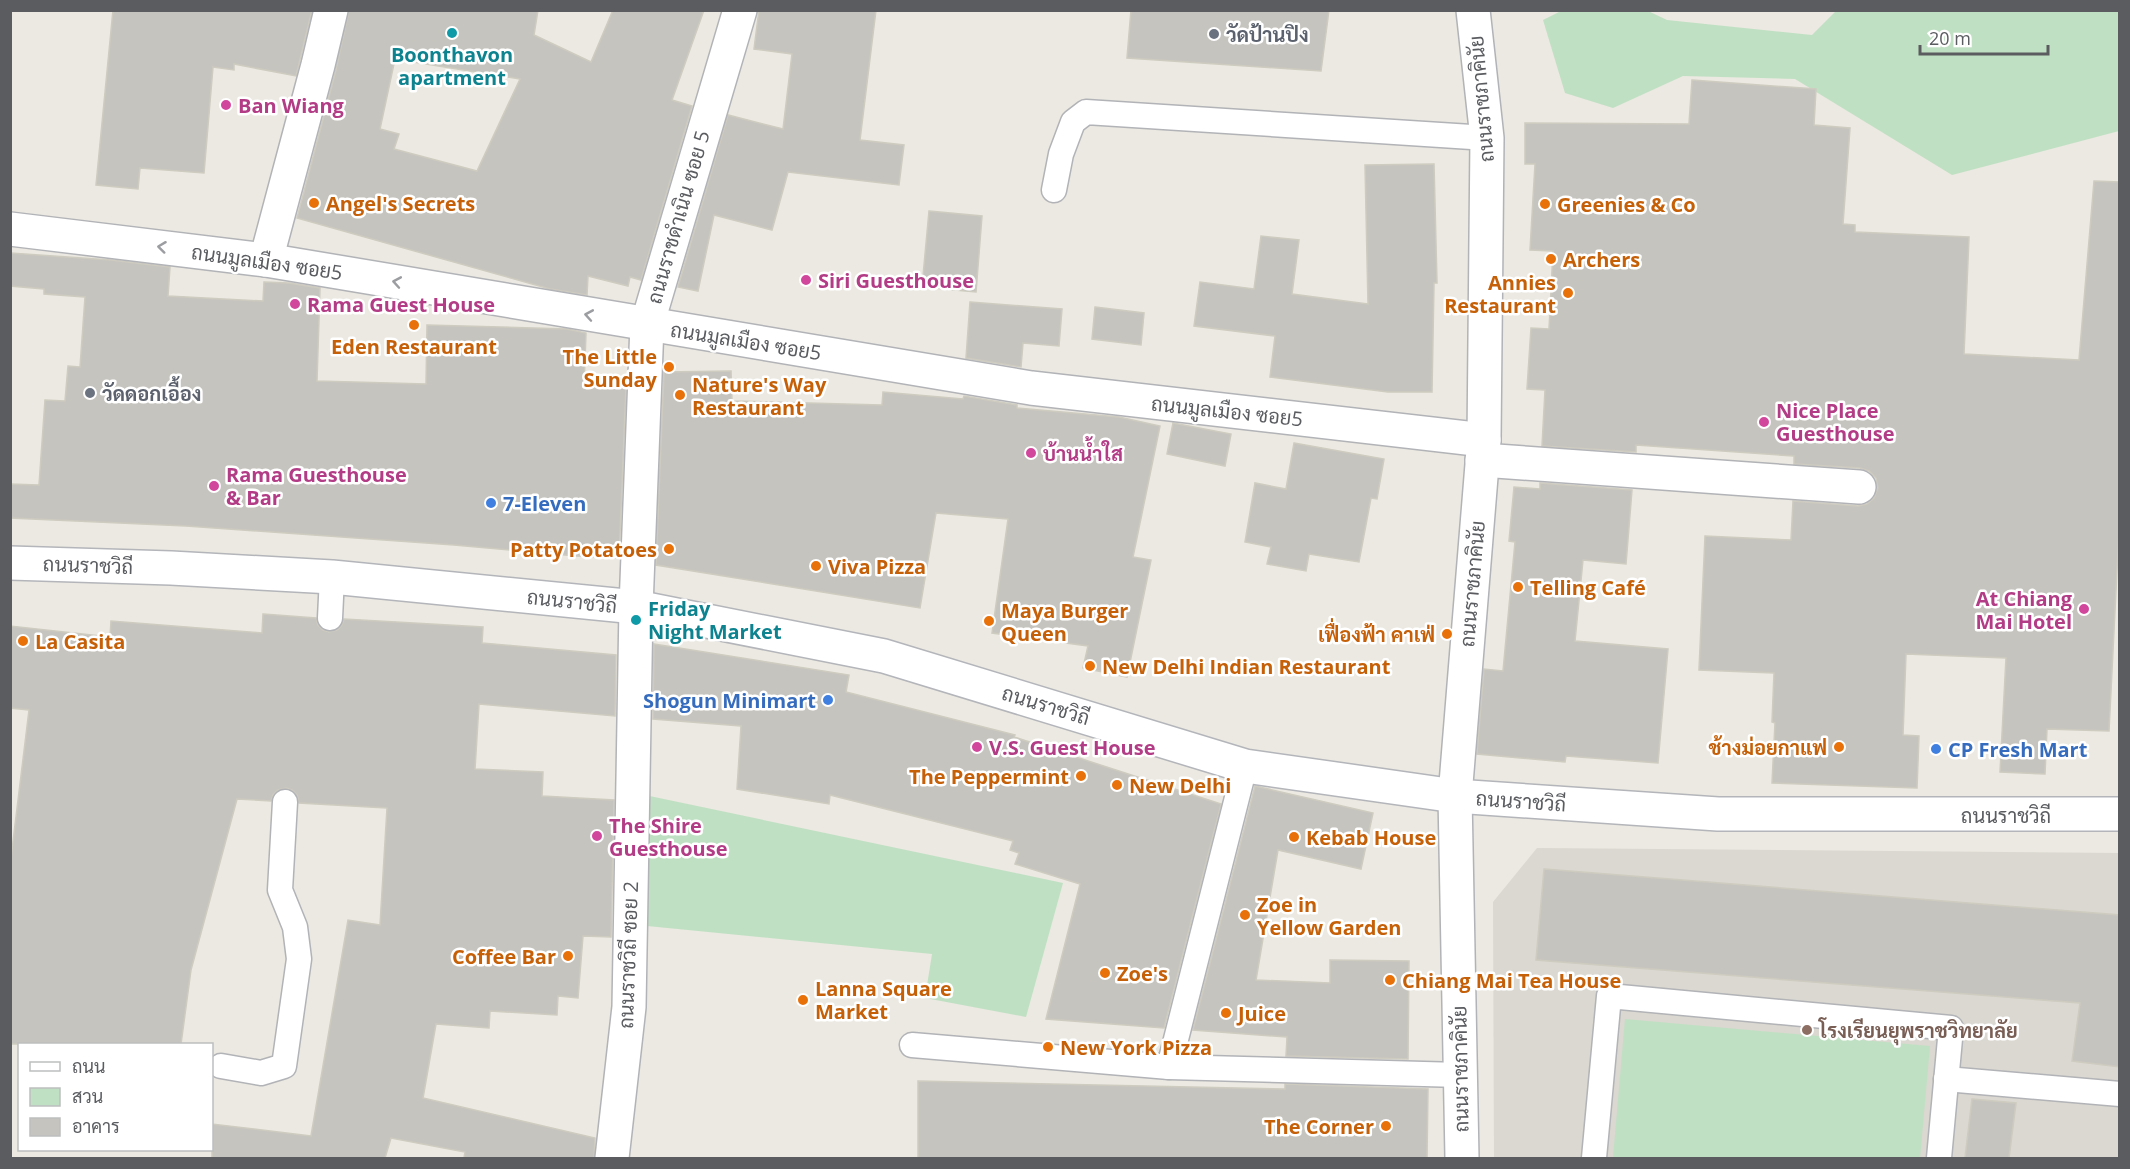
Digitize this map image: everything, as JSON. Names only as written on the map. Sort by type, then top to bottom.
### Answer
[{"type":"street","points":[[266,260],[331,10]]},
{"type":"street","name":"ถนนราชดำเนิน ซอย 5","points":[[636,607],[646,325],[740,10]]},
{"type":"street","name":"ถนนราชภาคินัย","points":[[1462,1158],[1455,796],[1483,450],[1487,138],[1473,10]]},
{"type":"street","name":"ถนนมูลเมือง ซอย5","points":[[10,229],[266,260],[1031,388],[1483,450],[1859,487]]},
{"type":"street","name":"ถนนราชวิถี","points":[[10,563],[171,568],[332,577],[636,607],[884,656],[1245,766],[1455,796],[1718,814],[2034,816],[2120,814]]},
{"type":"street","name":"ถนนราชวิถี ซอย 2","points":[[612,1158],[629,1007],[636,607]]},
{"type":"lane","points":[[1054,189],[1061,154],[1073,122],[1086,112],[1487,138]]},
{"type":"lane","points":[[330,618],[332,577]]},
{"type":"lane","points":[[1170,1067],[1245,766]]},
{"type":"lane","points":[[221,1066],[261,1073],[284,1066],[299,959],[295,927],[280,890],[285,802]]},
{"type":"lane","points":[[1594,1158],[1609,996],[1951,1028],[1939,1158]]},
{"type":"lane","points":[[912,1045],[1170,1067],[1460,1075]]},
{"type":"lane","points":[[1946,1079],[2120,1094]]},
{"type":"shaded area","name":"โรงเรียนยุพราชวิทยาลัย","points":[[1537,848],[2119,853],[2119,1158],[1494,1158],[1493,902]]},
{"type":"green space","points":[[1561,11],[1648,11],[1667,20],[1812,35],[1836,11],[2119,11],[2119,131],[1952,175],[1795,79],[1683,76],[1613,108],[1565,93],[1543,20]]},
{"type":"green space","points":[[640,794],[1063,883],[1026,1017],[925,998],[932,954],[637,925]]},
{"type":"green space","points":[[1625,1019],[1930,1046],[1920,1158],[1613,1158]]},
{"type":"building","points":[[113,10],[312,10],[296,76],[234,64],[234,70],[213,67],[204,173],[140,168],[138,189],[96,185]]},
{"type":"building","points":[[349,10],[538,10],[534,35],[591,62],[613,10],[704,10],[672,100],[692,106],[641,280],[630,277],[628,286],[588,276],[587,295],[550,289],[297,218],[336,70]],"holes":[[[395,59],[520,79],[477,171],[394,149],[399,134],[380,129]]]},
{"type":"building","points":[[759,10],[876,10],[860,140],[904,145],[899,185],[788,172],[772,230],[714,215],[698,291],[678,287],[728,115],[783,129],[792,54],[754,49]]},
{"type":"building","name":"วัดป้านปิง","points":[[1131,10],[1329,10],[1321,71],[1127,58]]},
{"type":"building","points":[[1692,80],[1816,89],[1814,125],[1850,128],[1843,224],[1855,225],[1855,232],[1969,237],[1964,354],[2079,360],[2094,181],[2120,182],[2120,510],[2109,731],[2047,729],[2045,774],[2000,772],[2006,658],[1906,654],[1903,735],[1919,736],[1917,788],[1772,783],[1775,723],[1772,722],[1774,673],[1699,670],[1705,536],[1791,540],[1793,501],[1858,506],[1867,504],[1874,498],[1878,488],[1876,478],[1869,471],[1860,468],[1794,464],[1794,456],[1636,445],[1636,452],[1542,446],[1545,390],[1527,389],[1531,328],[1549,329],[1553,251],[1530,250],[1535,164],[1525,164],[1525,123],[1689,124]]},
{"type":"building","points":[[1434,164],[1437,283],[1434,283],[1432,392],[1388,392],[1270,377],[1275,336],[1194,326],[1200,282],[1254,289],[1261,236],[1299,240],[1292,294],[1368,304],[1365,165]]},
{"type":"building","points":[[929,211],[982,216],[976,292],[922,287]]},
{"type":"building","points":[[10,253],[111,260],[170,267],[168,296],[263,301],[264,282],[320,288],[317,381],[426,384],[427,325],[567,329],[586,333],[584,387],[626,388],[619,558],[186,526],[10,518],[10,484],[39,485],[45,400],[65,401],[68,366],[80,367],[85,297],[44,294],[44,289],[10,286]]},
{"type":"building","points":[[970,302],[1062,309],[1059,346],[1023,343],[1021,367],[966,358]]},
{"type":"building","points":[[1095,307],[1144,313],[1141,345],[1092,339]]},
{"type":"building","points":[[731,371],[732,401],[882,405],[883,392],[963,399],[964,396],[1017,405],[1017,408],[1119,417],[1160,426],[1133,557],[1151,560],[1127,677],[1083,668],[1088,646],[992,633],[1008,519],[936,513],[920,608],[656,565],[664,372]]},
{"type":"building","points":[[1173,423],[1231,434],[1225,466],[1167,454]]},
{"type":"building","points":[[1294,443],[1384,459],[1377,499],[1371,498],[1359,562],[1309,554],[1306,571],[1267,564],[1271,547],[1245,542],[1255,483],[1286,489]]},
{"type":"building","points":[[1540,483],[1632,490],[1626,564],[1583,560],[1575,641],[1668,649],[1658,763],[1566,756],[1565,762],[1477,754],[1484,669],[1503,671],[1515,542],[1509,541],[1514,487],[1540,489]]},
{"type":"building","points":[[263,614],[316,618],[318,625],[329,632],[337,630],[344,619],[483,627],[482,643],[616,655],[615,716],[479,704],[475,769],[543,772],[542,796],[614,800],[611,937],[583,936],[578,998],[558,996],[557,1015],[490,1011],[489,1028],[436,1024],[423,1098],[595,1138],[594,1158],[464,1158],[465,1152],[391,1138],[385,1158],[212,1158],[213,1124],[311,1136],[348,920],[380,925],[387,808],[299,803],[297,795],[286,788],[278,790],[271,801],[237,799],[191,970],[181,1043],[10,1044],[10,866],[29,710],[10,708],[10,626],[110,637],[111,621],[262,633]]},
{"type":"building","points":[[654,644],[849,675],[846,692],[1015,735],[1014,737],[1221,804],[1164,1028],[1046,1019],[1080,884],[1015,864],[1019,853],[1010,850],[1013,841],[830,795],[829,804],[737,789],[741,726],[653,719]]},
{"type":"building","points":[[1255,786],[1373,813],[1361,869],[1278,850],[1256,980],[1330,983],[1330,960],[1409,961],[1408,1059],[1286,1056],[1287,1037],[1193,1030]]},
{"type":"building","points":[[1544,869],[2120,915],[2120,1067],[2072,1061],[2080,1003],[1536,960]]},
{"type":"building","points":[[918,1081],[1285,1089],[1285,1084],[1428,1089],[1427,1158],[918,1158]]},
{"type":"building","points":[[1972,1099],[2016,1103],[2009,1158],[1965,1158]]},
{"type":"place","name":"Boonthavon apartment","points":[[452,33]]},
{"type":"place","name":"วัดป้านปิง","points":[[1214,34]]},
{"type":"place","name":"Ban Wiang","points":[[226,105]]},
{"type":"place","name":"Angel's Secrets","points":[[314,203]]},
{"type":"place","name":"Greenies & Co","points":[[1545,204]]},
{"type":"place","name":"Archers","points":[[1551,259]]},
{"type":"place","name":"Siri Guesthouse","points":[[806,280]]},
{"type":"place","name":"Annies Restaurant","points":[[1568,293]]},
{"type":"place","name":"Rama Guest House","points":[[295,304]]},
{"type":"place","name":"Eden Restaurant","points":[[414,325]]},
{"type":"place","name":"The Little Sunday","points":[[669,367]]},
{"type":"place","name":"วัดดอกเอื้อง","points":[[90,393]]},
{"type":"place","name":"Nature's Way Restaurant","points":[[680,395]]},
{"type":"place","name":"Nice Place Guesthouse","points":[[1764,422]]},
{"type":"place","name":"บ้านน้ำใส","points":[[1031,453]]},
{"type":"place","name":"Rama Guesthouse & Bar","points":[[214,486]]},
{"type":"place","name":"7-Eleven","points":[[491,503]]},
{"type":"place","name":"Patty Potatoes","points":[[669,549]]},
{"type":"place","name":"Viva Pizza","points":[[816,566]]},
{"type":"place","name":"Telling Café","points":[[1518,587]]},
{"type":"place","name":"At Chiang Mai Hotel","points":[[2084,609]]},
{"type":"place","name":"Friday Night Market","points":[[636,620]]},
{"type":"place","name":"Maya Burger Queen","points":[[989,621]]},
{"type":"place","name":"เฟื่องฟ้า คาเฟ่","points":[[1447,634]]},
{"type":"place","name":"La Casita","points":[[23,641]]},
{"type":"place","name":"New Delhi Indian Restaurant","points":[[1090,666]]},
{"type":"place","name":"Shogun Minimart","points":[[828,700]]},
{"type":"place","name":"V.S. Guest House","points":[[977,747]]},
{"type":"place","name":"ช้างม่อยกาแฟ","points":[[1839,747]]},
{"type":"place","name":"CP Fresh Mart","points":[[1936,749]]},
{"type":"place","name":"The Peppermint","points":[[1081,776]]},
{"type":"place","name":"New Delhi","points":[[1117,785]]},
{"type":"place","name":"The Shire Guesthouse","points":[[597,836]]},
{"type":"place","name":"Kebab House","points":[[1294,837]]},
{"type":"place","name":"Zoe in Yellow Garden","points":[[1245,915]]},
{"type":"place","name":"Coffee Bar","points":[[568,956]]},
{"type":"place","name":"Zoe's","points":[[1105,973]]},
{"type":"place","name":"Chiang Mai Tea House","points":[[1390,980]]},
{"type":"place","name":"Lanna Square Market","points":[[803,1000]]},
{"type":"place","name":"Juice","points":[[1226,1013]]},
{"type":"place","name":"โรงเรียนยุพราชวิทยาลัย","points":[[1807,1030]]},
{"type":"place","name":"New York Pizza","points":[[1048,1047]]},
{"type":"place","name":"The Corner","points":[[1386,1126]]}]
